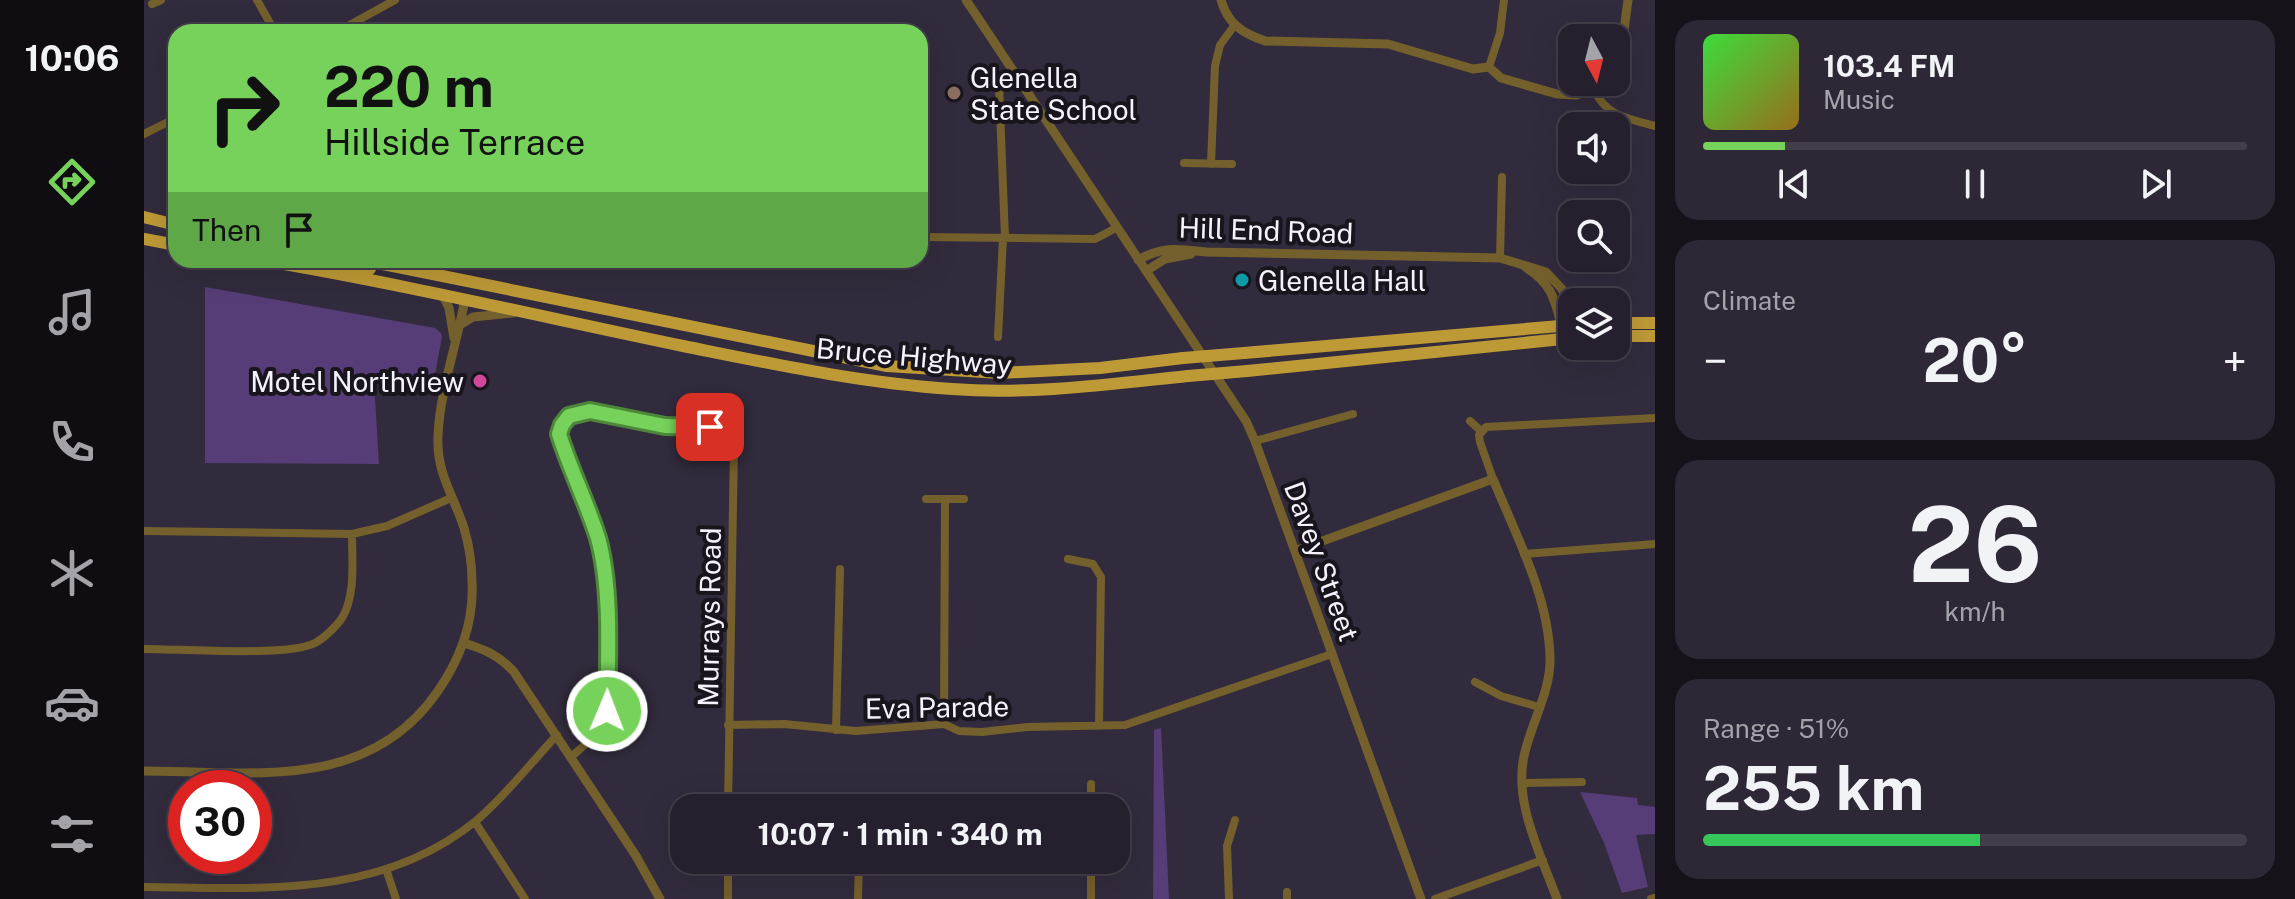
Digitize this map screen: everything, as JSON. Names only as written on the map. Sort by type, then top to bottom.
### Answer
[{"type":"highway","points":[[144,217],[168,223]]},
{"type":"highway","points":[[144,239],[168,244]]},
{"type":"highway","name":"Bruce Highway","points":[[304,268],[840,377],[954,390],[1042,390],[1558,339]]},
{"type":"highway","points":[[369,268],[453,285],[465,299]]},
{"type":"highway","name":"Bruce Highway","points":[[401,268],[887,366],[1000,373],[1100,368],[1183,358],[1558,328]]},
{"type":"highway","points":[[1630,323],[1655,323]]},
{"type":"highway","points":[[1630,336],[1655,336]]},
{"type":"street","points":[[257,0],[270,24]]},
{"type":"street","points":[[352,24],[395,0]]},
{"type":"street","points":[[966,0],[1138,260]]},
{"type":"street","points":[[1221,0],[1234,26],[1265,41],[1388,44],[1473,69],[1489,67],[1501,78],[1558,94]]},
{"type":"street","points":[[1489,67],[1500,33],[1504,0]]},
{"type":"street","points":[[1625,24],[1628,0]]},
{"type":"street","points":[[1211,164],[1215,66],[1220,45],[1234,26]]},
{"type":"street","points":[[998,337],[1004,238],[999,84],[1013,70]]},
{"type":"street","points":[[1596,96],[1612,113],[1655,126]]},
{"type":"street","points":[[144,134],[168,122]]},
{"type":"street","points":[[1184,163],[1232,164]]},
{"type":"street","points":[[1500,258],[1502,177]]},
{"type":"street","points":[[928,237],[1095,239],[1116,228]]},
{"type":"street","name":"Hill End Road","points":[[1138,260],[1155,251],[1171,248],[1206,252],[1500,258],[1539,268],[1561,288]]},
{"type":"street","points":[[1146,271],[1165,259],[1206,252]]},
{"type":"street","name":"Davey Street","points":[[1138,260],[1246,421],[1255,441],[1421,899]]},
{"type":"street","name":"Hill End Road","points":[[1515,261],[1538,275],[1550,288],[1558,304]]},
{"type":"street","points":[[442,294],[449,308],[454,342]]},
{"type":"street","points":[[144,771],[295,772],[335,765],[383,745],[426,709],[464,643],[472,585],[464,529],[444,484],[438,454],[438,435],[454,342],[465,299]]},
{"type":"street","points":[[460,325],[478,316],[524,313]]},
{"type":"street","name":"Murrays Road","points":[[571,757],[604,725],[607,711],[607,646],[600,551],[559,434],[562,425],[569,416],[590,411],[665,426],[726,429],[732,435],[734,445],[728,794]]},
{"type":"street","points":[[1255,441],[1353,414]]},
{"type":"street","points":[[1557,899],[1528,815],[1523,783],[1523,756],[1548,677],[1549,637],[1524,554],[1480,442],[1481,431],[1486,427],[1510,424],[1655,418]]},
{"type":"street","points":[[1470,421],[1481,431]]},
{"type":"street","points":[[1295,551],[1493,479]]},
{"type":"street","points":[[144,531],[352,534],[387,526],[451,498]]},
{"type":"street","points":[[926,499],[964,499]]},
{"type":"street","points":[[944,724],[945,499]]},
{"type":"street","points":[[144,649],[272,650],[314,643],[342,618],[348,603],[352,534]]},
{"type":"street","points":[[1524,554],[1655,544]]},
{"type":"street","points":[[1068,559],[1093,564],[1101,577],[1099,726]]},
{"type":"street","points":[[836,730],[840,569]]},
{"type":"street","points":[[464,643],[486,649],[505,662],[557,735],[636,856],[660,899]]},
{"type":"street","name":"Eva Parade","points":[[728,725],[784,724],[856,731],[944,724],[959,731],[982,732],[1027,727],[1125,725],[1332,654]]},
{"type":"street","points":[[1475,682],[1501,696],[1539,707]]},
{"type":"street","points":[[144,887],[317,887],[387,872],[446,842],[475,822],[519,780],[557,735]]},
{"type":"street","points":[[1523,783],[1582,782]]},
{"type":"street","points":[[1091,784],[1091,794]]},
{"type":"street","points":[[1229,899],[1227,846],[1235,820]]},
{"type":"street","points":[[475,822],[525,899]]},
{"type":"street","points":[[1435,899],[1543,860]]},
{"type":"street","points":[[387,872],[396,899]]},
{"type":"street","points":[[728,874],[728,899]]},
{"type":"street","points":[[858,899],[859,874]]},
{"type":"street","points":[[1091,874],[1091,899]]},
{"type":"street","points":[[282,899],[283,889]]},
{"type":"shaded area","points":[[205,287],[435,328],[442,337],[432,390],[374,381],[379,464],[205,463]]},
{"type":"shaded area","points":[[1161,728],[1169,899],[1153,899],[1154,730]]},
{"type":"shaded area","points":[[1580,792],[1637,798],[1638,805],[1655,807],[1655,834],[1636,835],[1648,887],[1622,893],[1604,843]]},
{"type":"place","name":"Glenella State School","points":[[954,93]]},
{"type":"place","name":"Glenella Hall","points":[[1242,280]]},
{"type":"place","name":"Motel Northview","points":[[480,381]]},
{"type":"route","points":[[607,711],[603,562],[598,539],[559,434],[562,425],[569,416],[590,411],[665,426],[710,427]]}]
